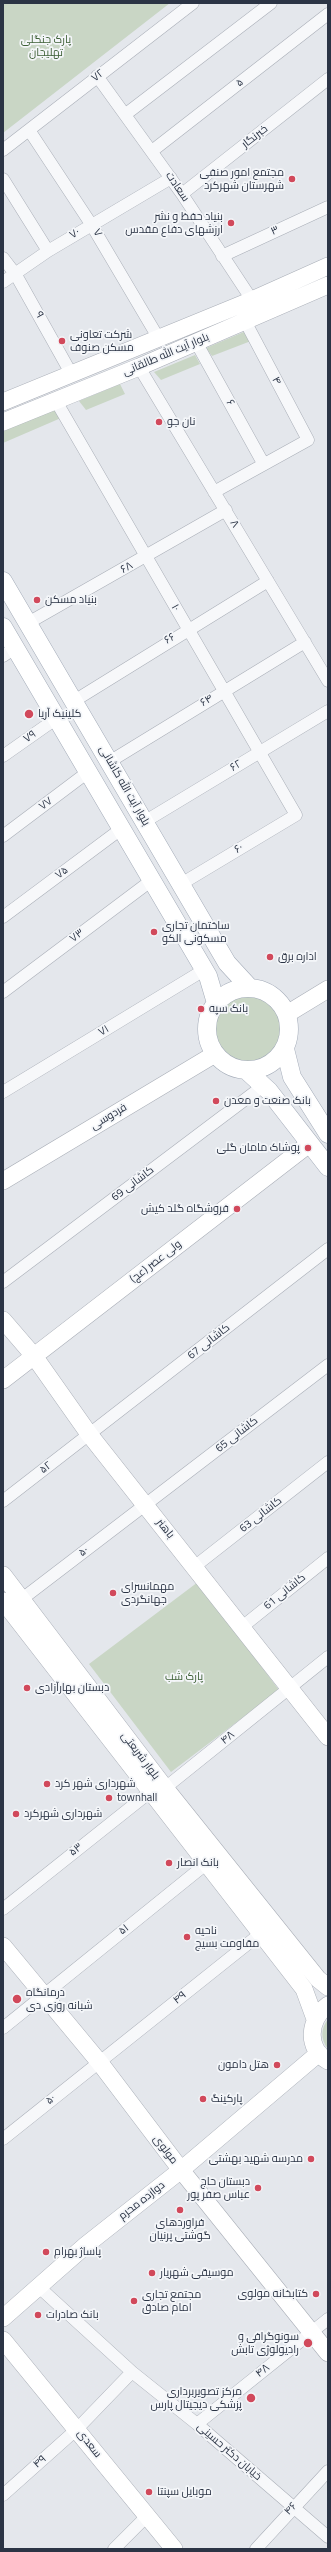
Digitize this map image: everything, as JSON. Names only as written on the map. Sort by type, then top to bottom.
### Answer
[{"type":"main road","name":"بلوار آیت الله طالقانی","points":[[3,402],[159,339],[328,266]]},
{"type":"main road","name":"بلوار آیت الله طالقانی","points":[[3,422],[139,367],[328,285]]},
{"type":"main road","name":"بلوار آیت الله کاشانی","points":[[3,581],[227,963],[250,988]]},
{"type":"main road","points":[[3,595],[43,664],[56,670]]},
{"type":"main road","points":[[3,613],[36,669],[36,683]]},
{"type":"main road","points":[[3,627],[9,652],[36,683],[57,718],[206,973],[216,1003]]},
{"type":"main road","points":[[206,973],[217,980],[225,977],[228,973],[227,963]]},
{"type":"main road","points":[[250,988],[262,990],[273,996],[287,1014],[290,1032],[285,1049],[269,1065],[246,1070],[231,1067],[215,1054],[209,1042],[207,1028],[209,1015],[216,1003],[229,992],[250,988]]},
{"type":"main road","points":[[287,1014],[328,989]]},
{"type":"main road","points":[[285,1049],[292,1077],[327,1132]]},
{"type":"main road","name":"فردوسی","points":[[3,1181],[215,1054]]},
{"type":"main road","points":[[246,1070],[266,1088],[328,1167]]},
{"type":"main road","points":[[266,1088],[273,1076],[281,1072],[292,1077]]},
{"type":"main road","name":"ولی عصر (عج)","points":[[3,1380],[309,1144]]},
{"type":"main road","name":"باهنر","points":[[3,1320],[34,1356],[89,1434],[328,1737]]},
{"type":"main road","name":"بلوار شریعتی","points":[[3,1575],[9,1604],[158,1790],[318,1979],[328,1987]]},
{"type":"main road","name":"بلوار شریعتی","points":[[158,1790],[206,1864],[304,1989],[315,2019]]},
{"type":"main road","name":"مولوی","points":[[3,1946],[42,1996],[100,2063],[181,2170],[328,2353]]},
{"type":"main road","points":[[323,2057],[312,2037],[315,2019],[328,2005]]},
{"type":"main road","name":"دوازده محرم","points":[[3,2318],[40,2288],[86,2245],[323,2057]]},
{"type":"main road","name":"سعدی","points":[[3,2340],[174,2549]]},
{"type":"street","name":"۷۲","points":[[3,150],[193,3]]},
{"type":"street","points":[[126,114],[271,3]]},
{"type":"street","name":"۵","points":[[152,151],[328,14]]},
{"type":"street","name":"سعادت","points":[[98,76],[171,178],[252,300]]},
{"type":"street","name":"خبرنگار","points":[[182,194],[328,79]]},
{"type":"street","name":"۷","points":[[29,130],[92,224],[159,339]]},
{"type":"street","name":"۷۰","points":[[3,282],[48,251],[171,178]]},
{"type":"street","points":[[3,179],[48,251]]},
{"type":"street","name":"۳","points":[[222,256],[328,207]]},
{"type":"street","name":"۹","points":[[3,258],[16,274],[72,375]]},
{"type":"street","name":"۴","points":[[245,321],[308,440],[263,463]]},
{"type":"street","name":"۶","points":[[196,342],[263,463]]},
{"type":"street","name":"۸","points":[[139,367],[328,681]]},
{"type":"street","name":"۱۰","points":[[56,401],[296,815]]},
{"type":"street","points":[[214,492],[263,463]]},
{"type":"street","name":"۶۸","points":[[28,623],[226,510]]},
{"type":"street","name":"۶۶","points":[[74,701],[187,629],[268,581]]},
{"type":"street","name":"۶۴","points":[[109,762],[305,642]]},
{"type":"street","name":"۶۲","points":[[144,822],[260,751],[328,712]]},
{"type":"street","name":"۷۹","points":[[3,756],[57,718]]},
{"type":"street","name":"۷۷","points":[[3,836],[88,772]]},
{"type":"street","name":"۶۰","points":[[181,884],[296,815]]},
{"type":"street","name":"۷۵","points":[[3,917],[122,829]]},
{"type":"street","name":"۷۳","points":[[3,992],[152,880]]},
{"type":"street","name":"۷۱","points":[[3,1092],[206,973]]},
{"type":"street","name":"کاشانی 69","points":[[3,1282],[266,1088]]},
{"type":"street","name":"کاشانی 67","points":[[89,1434],[328,1249]]},
{"type":"street","name":"کاشانی 65","points":[[146,1505],[328,1365]]},
{"type":"street","name":"۵۲","points":[[3,1501],[89,1434]]},
{"type":"street","name":"کاشانی 63","points":[[194,1567],[328,1462]]},
{"type":"street","name":"۵۰","points":[[9,1604],[146,1505]]},
{"type":"street","name":"کاشانی 61","points":[[242,1627],[328,1558]]},
{"type":"street","name":"۴۸","points":[[158,1790],[328,1657]]},
{"type":"street","name":"۵۳","points":[[3,1909],[158,1790]]},
{"type":"street","name":"۵۱","points":[[42,1996],[206,1864]]},
{"type":"street","name":"۴۹","points":[[100,2063],[260,1934]]},
{"type":"street","points":[[3,2028],[42,1996]]},
{"type":"street","name":"۵۰","points":[[3,2139],[100,2063]]},
{"type":"street","name":"خیابان دکتر حسینی","points":[[40,2288],[132,2372],[197,2424],[328,2537]]},
{"type":"street","name":"۴۸","points":[[197,2424],[328,2319]]},
{"type":"street","points":[[77,2429],[132,2372]]},
{"type":"street","name":"۴۹","points":[[3,2495],[77,2429]]},
{"type":"street","name":"۴۶","points":[[256,2549],[293,2506],[328,2471]]},
{"type":"street","points":[[114,2549],[146,2516]]},
{"type":"green space","name":"پارک جنگلی تهلیجان","points":[[3,3],[170,3],[3,133]]},
{"type":"green space","points":[[246,331],[251,341],[212,356],[206,348]]},
{"type":"green space","points":[[195,355],[200,364],[161,380],[154,372]]},
{"type":"green space","points":[[120,384],[125,394],[86,410],[79,401]]},
{"type":"green space","points":[[53,408],[61,418],[3,443],[3,429]]},
{"type":"green space","points":[[248,993],[268,999],[278,1009],[284,1029],[278,1049],[268,1059],[248,1065],[228,1059],[218,1049],[212,1029],[218,1009],[228,999]]},
{"type":"green space","name":"پارک شب","points":[[198,1582],[279,1690],[171,1772],[89,1664]]},
{"type":"green space","points":[[328,2019],[328,2049],[325,2045],[322,2034]]},
{"type":"place","name":"مجتمع امور صنفی شهرستان شهرکرد","points":[[292,179]]},
{"type":"place","name":"بنیاد حفظ و نشر ارزشهای دفاع مقدس","points":[[231,223]]},
{"type":"place","name":"شرکت تعاونی مسکن صنوف","points":[[62,341]]},
{"type":"place","name":"نان جو","points":[[159,422]]},
{"type":"place","name":"بنیاد مسکن","points":[[37,600]]},
{"type":"place","name":"کلینیک آریا","points":[[29,714]]},
{"type":"place","name":"ساختمان تجاری مسکونی الکو","points":[[154,932]]},
{"type":"place","name":"اداره برق","points":[[270,957]]},
{"type":"place","name":"بانک سپه","points":[[201,1009]]},
{"type":"place","name":"بانک صنعت و معدن","points":[[216,1101]]},
{"type":"place","name":"پوشاک مامان گلی","points":[[308,1148]]},
{"type":"place","name":"فروشگاه گلد کیش","points":[[237,1209]]},
{"type":"place","name":"مهمانسرای جهانگردی","points":[[113,1593]]},
{"type":"place","name":"دبستان بهارآزادی","points":[[27,1688]]},
{"type":"place","name":"شهرداری شهر کرد","points":[[47,1784]]},
{"type":"place","name":"townhall","points":[[109,1798]]},
{"type":"place","name":"شهرداری شهرکرد","points":[[16,1814]]},
{"type":"place","name":"بانک انصار","points":[[169,1863]]},
{"type":"place","name":"ناحیه مقاومت بسیج","points":[[187,1937]]},
{"type":"place","name":"درمانگاه شبانه روزی دی","points":[[17,1999]]},
{"type":"place","name":"هتل دامون","points":[[277,2065]]},
{"type":"place","name":"پارکینگ","points":[[203,2099]]},
{"type":"place","name":"مدرسه شهید بهشتی","points":[[311,2159]]},
{"type":"place","name":"دبستان حاج عباس صفر پور","points":[[258,2188]]},
{"type":"place","name":"فراوردهای گوشتی پرنیان","points":[[180,2210]]},
{"type":"place","name":"پاساژ بهرام","points":[[46,2252]]},
{"type":"place","name":"موسیقی شهریار","points":[[152,2273]]},
{"type":"place","name":"کتابخانه مولوی","points":[[316,2294]]},
{"type":"place","name":"مجتمع تجاری امام صادق","points":[[134,2301]]},
{"type":"place","name":"بانک صادرات","points":[[38,2315]]},
{"type":"place","name":"سونوگرافی و رادیولوژی تابش","points":[[308,2343]]},
{"type":"place","name":"مرکز تصویربرداری پزشکی دیجیتال پارس","points":[[251,2398]]},
{"type":"place","name":"موبایل سپنتا","points":[[149,2492]]}]
